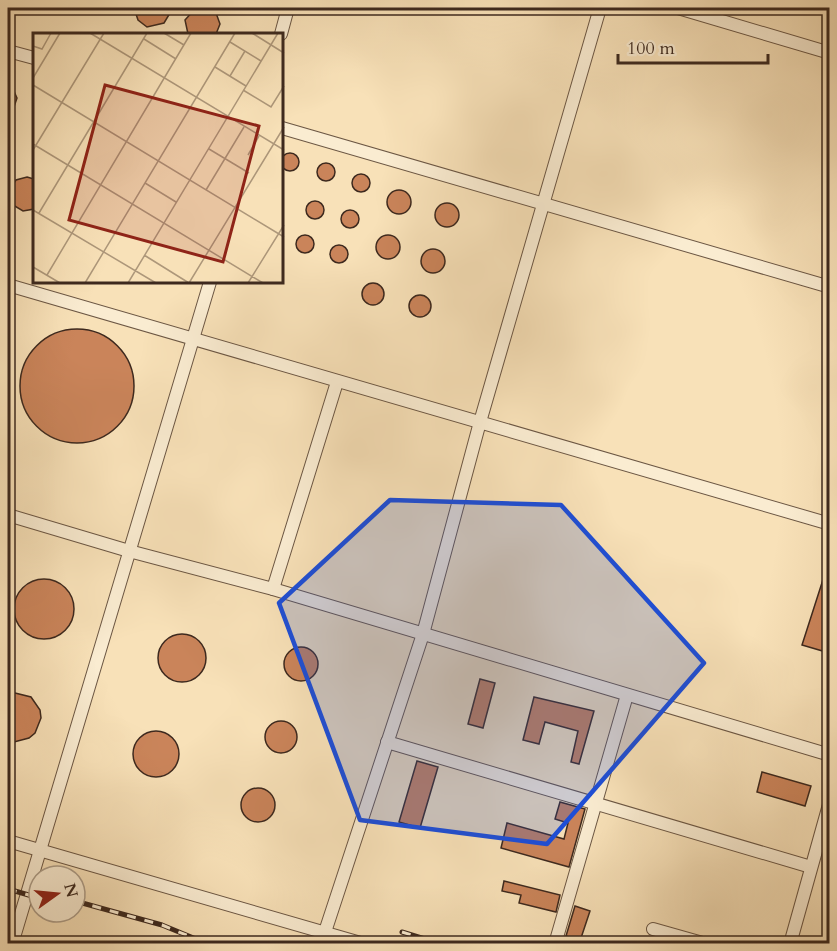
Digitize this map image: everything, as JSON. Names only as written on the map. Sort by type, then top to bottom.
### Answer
[{"type":"lane","points":[[281,33],[288,8]]},
{"type":"lane","points":[[323,938],[423,634],[480,422],[600,8]]},
{"type":"lane","points":[[678,8],[830,53]]},
{"type":"lane","points":[[8,51],[33,58]]},
{"type":"lane","points":[[284,130],[830,287]]},
{"type":"lane","points":[[12,944],[38,850],[209,284]]},
{"type":"lane","points":[[8,285],[830,524]]},
{"type":"lane","points":[[273,589],[337,382]]},
{"type":"lane","points":[[8,515],[129,551],[273,589],[830,755]]},
{"type":"lane","points":[[555,944],[627,695]]},
{"type":"lane","points":[[387,742],[811,867]]},
{"type":"lane","points":[[790,944],[830,801]]},
{"type":"lane","points":[[8,841],[323,938],[364,944]]},
{"type":"lane","points":[[653,929],[706,944]]},
{"type":"highlighted area","points":[[390,500],[561,505],[704,663],[547,844],[360,820],[279,603]]},
{"type":"building","points":[[134,8],[170,8],[170,13],[164,23],[147,27],[138,20]]},
{"type":"building","points":[[196,8],[208,8],[216,13],[220,24],[216,33],[188,33],[185,20]]},
{"type":"building","points":[[8,78],[17,98],[8,124]]},
{"type":"building","points":[[287,154],[293,154],[298,159],[298,165],[293,170],[284,168],[284,156]]},
{"type":"building","points":[[326,163],[332,166],[335,172],[332,178],[326,181],[320,178],[317,172],[320,166]]},
{"type":"building","points":[[357,174],[365,174],[370,179],[368,190],[357,192],[352,187],[352,179]]},
{"type":"building","points":[[27,177],[33,179],[33,209],[23,211],[13,205],[10,189],[16,180]]},
{"type":"building","points":[[399,190],[408,193],[411,202],[408,211],[399,214],[390,211],[387,202],[390,193]]},
{"type":"building","points":[[315,201],[321,204],[324,210],[321,216],[315,219],[309,216],[306,210],[309,204]]},
{"type":"building","points":[[447,203],[456,206],[459,215],[456,224],[447,227],[438,224],[435,215],[438,206]]},
{"type":"building","points":[[350,210],[356,213],[359,219],[356,225],[350,228],[344,225],[341,219],[344,213]]},
{"type":"building","points":[[305,235],[311,238],[314,244],[311,250],[305,253],[299,250],[296,244],[299,238]]},
{"type":"building","points":[[388,235],[397,238],[400,247],[397,256],[388,259],[379,256],[376,247],[379,238]]},
{"type":"building","points":[[339,245],[345,248],[348,254],[345,260],[339,263],[333,260],[330,254],[333,248]]},
{"type":"building","points":[[433,249],[441,253],[445,261],[441,269],[433,273],[425,269],[421,261],[425,253]]},
{"type":"building","points":[[373,283],[381,286],[384,294],[381,302],[373,305],[365,302],[362,294],[365,286]]},
{"type":"building","points":[[420,295],[428,298],[431,306],[428,314],[420,317],[412,314],[409,306],[412,298]]},
{"type":"building","points":[[77,329],[99,334],[117,346],[129,364],[134,386],[129,408],[117,426],[99,438],[77,443],[55,438],[37,426],[25,408],[20,386],[25,364],[37,346],[55,334]]},
{"type":"building","points":[[828,564],[830,640],[826,652],[802,645]]},
{"type":"building","points":[[44,579],[61,584],[69,592],[74,609],[69,626],[61,634],[44,639],[27,634],[19,626],[14,609],[19,592],[27,584]]},
{"type":"building","points":[[182,634],[199,641],[206,658],[199,675],[182,682],[165,675],[158,658],[165,641]]},
{"type":"building","points":[[301,647],[313,652],[318,664],[313,676],[301,681],[289,676],[284,664],[289,652]]},
{"type":"building","points":[[480,679],[495,683],[483,728],[468,724]]},
{"type":"building","points":[[15,693],[31,697],[40,710],[41,718],[35,733],[29,738],[14,742],[8,740],[8,694]]},
{"type":"building","points":[[534,697],[594,711],[579,764],[571,762],[578,731],[545,722],[539,744],[523,740]]},
{"type":"building","points":[[281,721],[292,726],[297,737],[292,748],[281,753],[270,748],[265,737],[270,726]]},
{"type":"building","points":[[156,731],[172,738],[179,754],[172,770],[156,777],[140,770],[133,754],[140,738]]},
{"type":"building","points":[[417,761],[438,767],[420,828],[399,822]]},
{"type":"building","points":[[762,772],[811,786],[805,806],[757,792]]},
{"type":"building","points":[[258,788],[270,793],[275,805],[270,817],[258,822],[246,817],[241,805],[246,793]]},
{"type":"building","points":[[560,802],[585,809],[569,867],[501,848],[507,823],[564,839],[568,823],[555,819]]},
{"type":"building","points":[[504,881],[560,895],[556,912],[519,903],[521,895],[502,891]]},
{"type":"building","points":[[575,906],[590,911],[580,941],[566,936]]},
{"type":"railway","points":[[8,889],[27,895]]},
{"type":"railway","points":[[87,904],[162,925],[208,944]]},
{"type":"railway","points":[[402,932],[441,944]]}]
